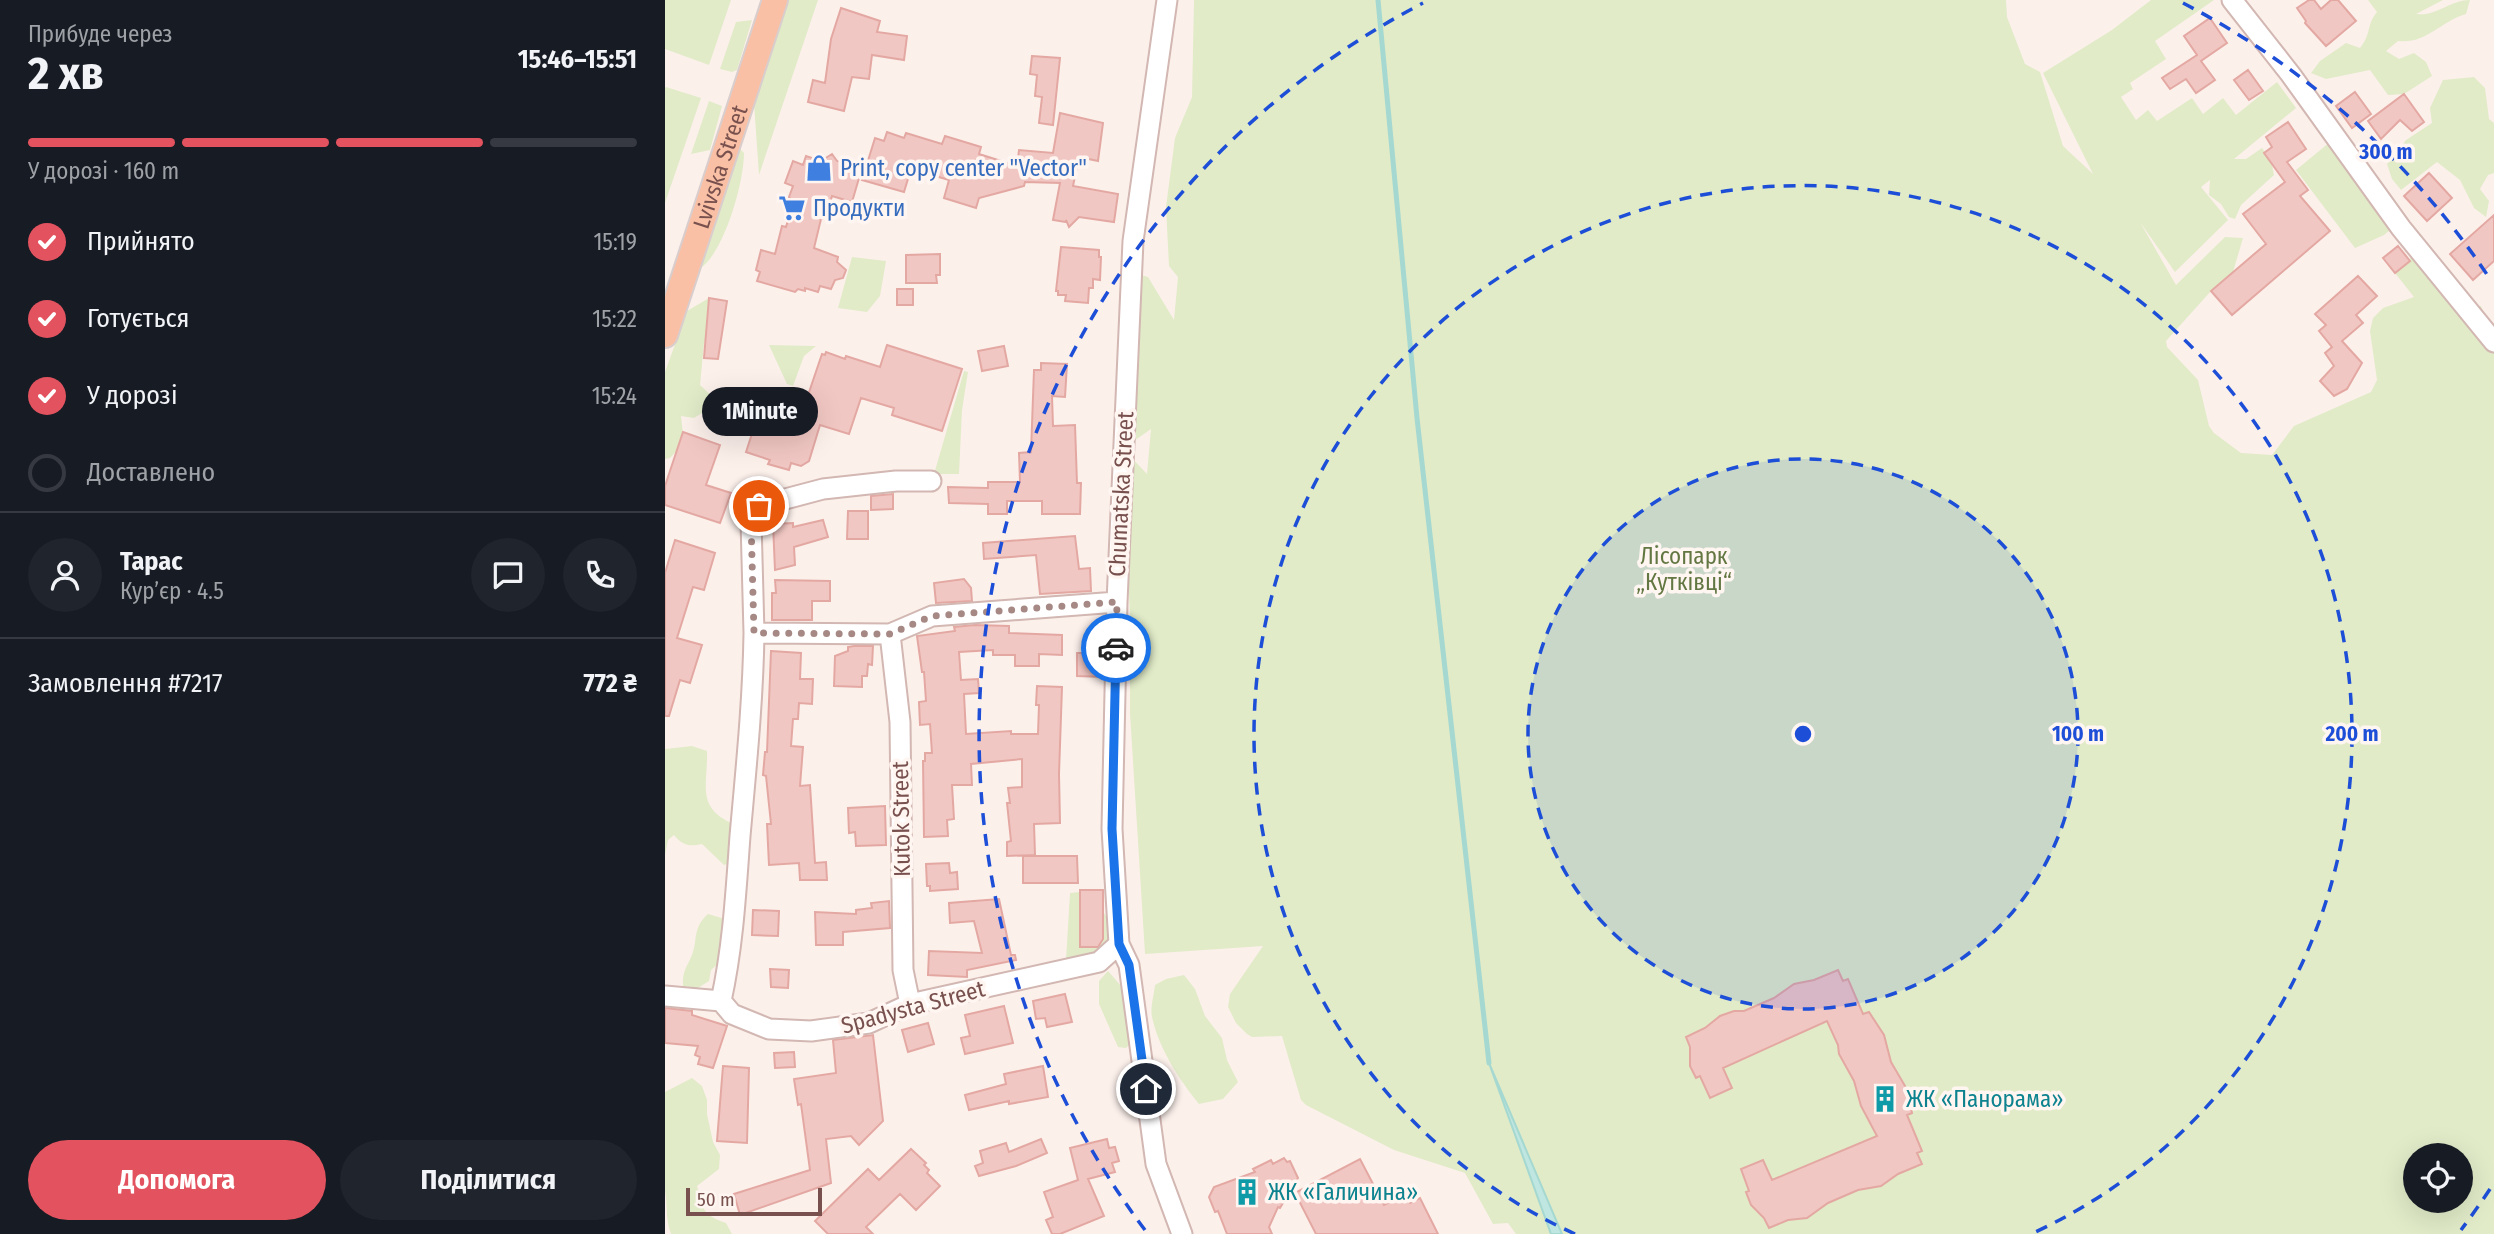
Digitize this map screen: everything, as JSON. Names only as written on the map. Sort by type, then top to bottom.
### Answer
[{"type":"main road","name":"Lvivska Street","points":[[665,335],[775,0]]},
{"type":"street","name":"Chumatska Street","points":[[1167,0],[1133,241],[1117,602],[1112,829],[1119,944],[1129,965],[1156,1164],[1182,1234]]},
{"type":"street","points":[[2232,0],[2291,75],[2401,229],[2494,342]]},
{"type":"street","points":[[665,996],[721,1001],[726,979],[752,702],[754,633],[751,521],[759,506],[823,489],[896,481],[931,481]]},
{"type":"street","points":[[754,633],[890,634],[932,616],[1117,602]]},
{"type":"street","name":"Kutok Street","points":[[890,634],[900,722],[903,970],[910,1004]]},
{"type":"street","name":"Spadysta Street","points":[[721,1001],[732,1014],[769,1029],[811,1031],[869,1023],[910,1004],[1098,962],[1119,944]]},
{"type":"green space","points":[[665,0],[731,0],[709,65],[665,49]]},
{"type":"green space","points":[[788,0],[818,0],[759,175],[754,103]]},
{"type":"green space","name":"Лісопарк „Кутківці“","points":[[1194,0],[2006,0],[2007,17],[2025,64],[2040,72],[2063,146],[2093,174],[2043,73],[2112,30],[2151,0],[2214,0],[2155,41],[2166,59],[2130,83],[2133,89],[2121,97],[2136,120],[2148,110],[2157,121],[2192,98],[2203,114],[2223,98],[2236,115],[2277,82],[2296,108],[2234,159],[2246,159],[2262,148],[2271,160],[2274,175],[2241,205],[2235,219],[2229,217],[2221,204],[2209,195],[2210,180],[2201,187],[2228,220],[2175,272],[2140,222],[2176,285],[2225,237],[2243,238],[2233,272],[2211,291],[2166,341],[2167,347],[2198,380],[2209,426],[2214,433],[2241,453],[2272,455],[2294,426],[2371,392],[2377,380],[2370,331],[2373,318],[2383,308],[2414,297],[2395,273],[2413,256],[2456,307],[2481,306],[2494,337],[2494,1234],[1516,1234],[1508,1223],[1493,1224],[1465,1173],[1394,1150],[1306,1105],[1301,1100],[1282,1036],[1252,1037],[1236,1023],[1228,1007],[1230,994],[1263,946],[1145,954],[1130,713],[1130,615],[1125,512],[1131,457],[1147,474],[1151,429],[1131,443],[1137,274],[1148,277],[1174,320],[1178,277],[1169,266],[1166,207],[1175,138],[1192,97]]},
{"type":"green space","points":[[2368,0],[2443,0],[2416,14],[2423,14],[2470,0],[2466,14],[2425,36],[2398,41],[2386,51],[2399,59],[2414,53],[2426,62],[2432,76],[2404,94],[2388,95],[2370,70],[2326,79],[2311,73],[2320,61],[2346,43],[2360,48],[2377,12]]},
{"type":"green space","points":[[752,20],[737,70],[732,72],[720,69],[736,22]]},
{"type":"green space","points":[[2474,77],[2485,88],[2489,119],[2494,123],[2494,173],[2488,175],[2480,189],[2489,201],[2486,217],[2474,208],[2460,180],[2437,162],[2401,190],[2392,179],[2387,164],[2406,140],[2432,123],[2430,108],[2443,80]]},
{"type":"green space","points":[[665,88],[701,98],[665,203]]},
{"type":"green space","points":[[709,101],[722,106],[710,150],[691,154]]},
{"type":"green space","points":[[2330,142],[2394,227],[2384,235],[2355,248],[2296,170]]},
{"type":"green space","points":[[740,149],[744,153],[741,181],[731,215],[718,247],[701,268],[698,267]]},
{"type":"green space","points":[[852,257],[886,261],[880,296],[867,312],[838,308]]},
{"type":"green space","points":[[709,298],[712,333],[704,343],[700,385],[714,398],[710,408],[694,418],[681,416],[684,443],[670,458],[665,459],[665,372],[687,311]]},
{"type":"green space","points":[[769,345],[816,346],[804,356],[793,386],[787,384]]},
{"type":"green space","points":[[964,371],[968,372],[962,410],[959,474],[934,474]]},
{"type":"green space","points":[[692,746],[707,751],[706,795],[709,803],[722,818],[735,825],[733,862],[724,865],[702,844],[686,844],[674,835],[668,840],[665,855],[665,749]]},
{"type":"green space","points":[[1099,890],[1103,911],[1111,922],[1106,943],[1093,955],[1066,960],[1070,893]]},
{"type":"green space","points":[[708,914],[725,919],[721,961],[711,970],[709,981],[698,988],[683,986],[684,973],[694,950],[697,929]]},
{"type":"green space","points":[[1108,971],[1128,994],[1131,1043],[1126,1048],[1118,1047],[1099,1004],[1099,981]]},
{"type":"green space","points":[[1184,975],[1195,989],[1205,1016],[1222,1038],[1227,1060],[1238,1082],[1223,1099],[1199,1104],[1171,1063],[1155,1029],[1151,1010],[1155,985]]},
{"type":"green space","points":[[692,1078],[702,1086],[707,1100],[713,1142],[720,1155],[719,1169],[697,1186],[702,1206],[712,1217],[726,1223],[732,1234],[671,1234],[669,1228],[665,1191],[665,1092]]},
{"type":"water","points":[[1489,1063],[1562,1234],[1551,1234]]},
{"type":"building","points":[[2309,0],[2314,0],[2321,9],[2331,0],[2338,0],[2356,21],[2326,46],[2305,23],[2297,8]]},
{"type":"building","points":[[841,8],[880,21],[877,32],[907,36],[904,60],[872,55],[869,79],[852,77],[844,111],[808,102],[813,80],[825,83],[831,39]]},
{"type":"building","points":[[2210,18],[2227,43],[2201,61],[2215,80],[2196,93],[2186,79],[2170,89],[2162,78],[2197,55],[2184,36]]},
{"type":"building","points":[[1032,56],[1060,58],[1053,125],[1039,123],[1042,97],[1035,96],[1037,75],[1030,74]]},
{"type":"building","points":[[2248,70],[2263,91],[2249,100],[2234,80]]},
{"type":"building","points":[[2355,92],[2371,114],[2352,128],[2336,106]]},
{"type":"building","points":[[2404,94],[2424,122],[2412,131],[2400,120],[2381,139],[2368,121]]},
{"type":"building","points":[[1060,113],[1103,123],[1098,161],[1079,157],[1073,186],[1118,194],[1114,222],[1079,217],[1069,227],[1066,220],[1053,220],[1060,183],[1025,182],[1024,186],[979,198],[976,208],[944,198],[949,180],[911,169],[904,192],[862,180],[875,138],[884,141],[887,132],[904,138],[906,133],[942,144],[945,136],[981,147],[979,154],[1017,166],[1019,150],[1053,153]]},
{"type":"building","points":[[2288,122],[2306,149],[2287,162],[2308,190],[2300,196],[2330,231],[2232,315],[2211,291],[2266,244],[2243,214],[2285,182],[2264,153],[2272,147],[2266,137]]},
{"type":"building","points":[[832,154],[837,161],[862,168],[852,202],[832,196],[826,217],[821,219],[814,248],[838,257],[837,262],[846,270],[843,278],[835,280],[831,289],[820,286],[818,292],[805,288],[805,291],[798,289],[795,292],[757,281],[760,272],[756,270],[761,250],[775,254],[782,226],[786,227],[793,202],[789,197],[793,186],[785,183],[793,161],[803,165],[806,156],[821,161]]},
{"type":"building","points":[[2429,173],[2452,198],[2427,221],[2404,196]]},
{"type":"building","points":[[2494,215],[2494,261],[2473,280],[2450,254]]},
{"type":"building","points":[[2398,246],[2410,261],[2395,273],[2383,258]]},
{"type":"building","points":[[1061,247],[1099,250],[1100,280],[1093,279],[1088,303],[1065,301],[1066,295],[1058,295],[1056,291]]},
{"type":"building","points":[[940,254],[940,275],[936,275],[937,283],[906,283],[906,255]]},
{"type":"building","points":[[2358,276],[2377,296],[2356,315],[2363,323],[2342,341],[2362,363],[2347,389],[2334,396],[2320,381],[2334,366],[2325,353],[2332,347],[2319,331],[2326,325],[2315,314]]},
{"type":"building","points":[[897,289],[913,289],[913,305],[897,305]]},
{"type":"building","points":[[709,298],[727,301],[718,359],[704,358]]},
{"type":"building","points":[[887,345],[962,369],[942,431],[892,415],[894,408],[861,398],[849,434],[820,425],[809,461],[801,466],[791,463],[789,470],[768,464],[770,460],[746,452],[763,400],[766,401],[770,389],[806,401],[822,354],[825,355],[826,352],[845,359],[846,356],[880,367]]},
{"type":"building","points":[[1004,346],[1008,366],[982,371],[978,351]]},
{"type":"building","points":[[1041,363],[1067,364],[1065,397],[1052,396],[1053,426],[1075,425],[1077,483],[1081,483],[1080,514],[1042,514],[1042,501],[1007,501],[1007,514],[988,514],[988,504],[949,503],[948,487],[988,488],[988,482],[1020,482],[1019,453],[1031,452],[1034,370],[1041,370]]},
{"type":"building","points":[[683,432],[720,445],[706,485],[731,493],[720,523],[665,505],[665,486]]},
{"type":"building","points":[[893,494],[893,509],[871,510],[871,496]]},
{"type":"building","points":[[848,511],[868,511],[868,539],[847,539]]},
{"type":"building","points":[[823,520],[828,537],[794,547],[795,565],[775,570],[773,524],[793,523],[793,527]]},
{"type":"building","points":[[1075,536],[1079,569],[1090,568],[1091,591],[1040,594],[1036,555],[984,559],[983,543]]},
{"type":"building","points":[[675,540],[715,553],[704,590],[693,587],[677,638],[702,645],[690,683],[680,680],[669,716],[665,716],[665,573]]},
{"type":"building","points":[[964,579],[971,588],[972,601],[936,603],[934,583]]},
{"type":"building","points":[[775,580],[830,581],[830,601],[812,601],[812,620],[772,620]]},
{"type":"building","points":[[1009,626],[1009,633],[1062,635],[1062,655],[1039,654],[1039,666],[1015,666],[1015,655],[993,655],[993,650],[959,652],[961,680],[978,679],[979,693],[964,694],[966,734],[1011,731],[1011,734],[1038,734],[1037,686],[1062,687],[1060,823],[1034,824],[1035,855],[1007,856],[1007,842],[1011,841],[1008,788],[1022,787],[1022,759],[971,764],[972,785],[952,785],[954,819],[947,820],[948,836],[924,837],[923,761],[925,753],[932,753],[930,724],[920,725],[919,702],[926,701],[917,636],[955,631],[954,627]]},
{"type":"building","points":[[854,646],[873,646],[872,665],[868,664],[867,676],[862,676],[862,687],[834,686],[835,656]]},
{"type":"building","points":[[771,651],[801,653],[800,679],[813,679],[812,704],[799,703],[798,719],[793,719],[791,746],[803,747],[800,786],[810,785],[815,863],[826,862],[827,880],[800,880],[799,863],[769,865],[767,824],[771,824],[766,776],[763,775],[767,752]]},
{"type":"building","points":[[1077,653],[1103,653],[1103,677],[1077,676]]},
{"type":"building","points":[[885,806],[886,845],[856,846],[855,832],[849,833],[848,808]]},
{"type":"building","points":[[1023,856],[1077,856],[1078,883],[1023,883]]},
{"type":"building","points":[[949,863],[950,873],[957,872],[958,889],[930,891],[930,886],[927,886],[926,864]]},
{"type":"building","points":[[1080,890],[1103,890],[1103,939],[1098,947],[1080,947]]},
{"type":"building","points":[[999,899],[1011,955],[1015,955],[1016,960],[967,970],[967,977],[928,975],[929,951],[982,953],[974,921],[950,923],[949,903]]},
{"type":"building","points":[[889,901],[890,928],[843,932],[843,945],[816,945],[815,912],[856,914],[856,910],[872,908],[871,903]]},
{"type":"building","points":[[753,910],[779,911],[778,936],[752,935]]},
{"type":"building","points":[[770,969],[789,970],[788,988],[771,987]]},
{"type":"building","name":"ЖК «Панорама»","points":[[1838,970],[1843,981],[1848,979],[1863,1014],[1869,1012],[1884,1035],[1891,1062],[1908,1091],[1912,1113],[1907,1115],[1922,1151],[1917,1153],[1922,1164],[1898,1174],[1881,1186],[1858,1190],[1828,1203],[1807,1218],[1788,1220],[1769,1228],[1764,1218],[1751,1205],[1741,1169],[1763,1160],[1772,1180],[1877,1136],[1861,1106],[1854,1081],[1839,1054],[1838,1045],[1827,1021],[1723,1068],[1732,1088],[1710,1098],[1700,1076],[1696,1078],[1690,1066],[1690,1047],[1686,1037],[1705,1028],[1720,1016],[1744,1011],[1774,998],[1794,984],[1814,980]]},
{"type":"building","points":[[1065,994],[1072,1022],[1047,1027],[1045,1018],[1036,1019],[1033,1001]]},
{"type":"building","points":[[1004,1006],[1013,1043],[965,1054],[961,1038],[970,1036],[965,1015]]},
{"type":"building","points":[[665,1008],[692,1011],[692,1015],[727,1026],[713,1068],[698,1064],[700,1057],[695,1055],[698,1046],[665,1043]]},
{"type":"building","points":[[928,1023],[934,1044],[908,1052],[902,1030]]},
{"type":"building","points":[[873,1035],[883,1121],[859,1145],[851,1136],[826,1139],[831,1183],[740,1215],[734,1194],[810,1170],[801,1104],[798,1105],[794,1079],[836,1073],[833,1040]]},
{"type":"building","points":[[794,1052],[795,1067],[775,1068],[774,1053]]},
{"type":"building","points":[[723,1066],[749,1068],[747,1143],[717,1141]]},
{"type":"building","points":[[1043,1066],[1048,1097],[1009,1104],[1009,1101],[969,1110],[965,1095],[1006,1084],[1004,1074]]},
{"type":"building","points":[[1041,1139],[1047,1153],[1016,1166],[979,1176],[975,1166],[983,1163],[980,1151],[1006,1143],[1009,1152]]},
{"type":"building","points":[[1107,1139],[1109,1148],[1115,1147],[1119,1161],[1112,1163],[1115,1172],[1088,1179],[1104,1216],[1060,1234],[1052,1234],[1046,1220],[1053,1217],[1044,1192],[1078,1180],[1070,1148]]},
{"type":"building","points":[[911,1149],[926,1163],[924,1165],[929,1170],[927,1173],[940,1186],[916,1210],[900,1194],[866,1227],[873,1234],[828,1234],[815,1221],[868,1169],[879,1180]]},
{"type":"building","name":"ЖК «Галичина»","points":[[1284,1158],[1287,1162],[1290,1161],[1298,1178],[1280,1208],[1278,1207],[1269,1227],[1272,1234],[1227,1234],[1209,1197],[1214,1187],[1255,1172],[1253,1169],[1271,1160],[1273,1164]]},
{"type":"building","points":[[1360,1159],[1384,1205],[1406,1194],[1410,1203],[1420,1198],[1438,1234],[1316,1234],[1295,1193]]},
{"type":"waterway","points":[[1378,0],[1417,418],[1489,1063]]},
{"type":"way so far","points":[[759,506],[751,521],[754,633],[890,634],[932,616],[1117,602],[1116,648]]},
{"type":"place","name":"Print, copy center \"Vector\"","points":[[819,168]]},
{"type":"place","name":"Продукти","points":[[792,208]]},
{"type":"place","name":"1Minute","points":[[759,506]]},
{"type":"place","name":"ЖК «Панорама»","points":[[1885,1099]]},
{"type":"place","name":"ЖК «Галичина»","points":[[1247,1192]]},
{"type":"route","points":[[1116,648],[1112,829],[1119,944],[1129,965],[1146,1089]]}]
